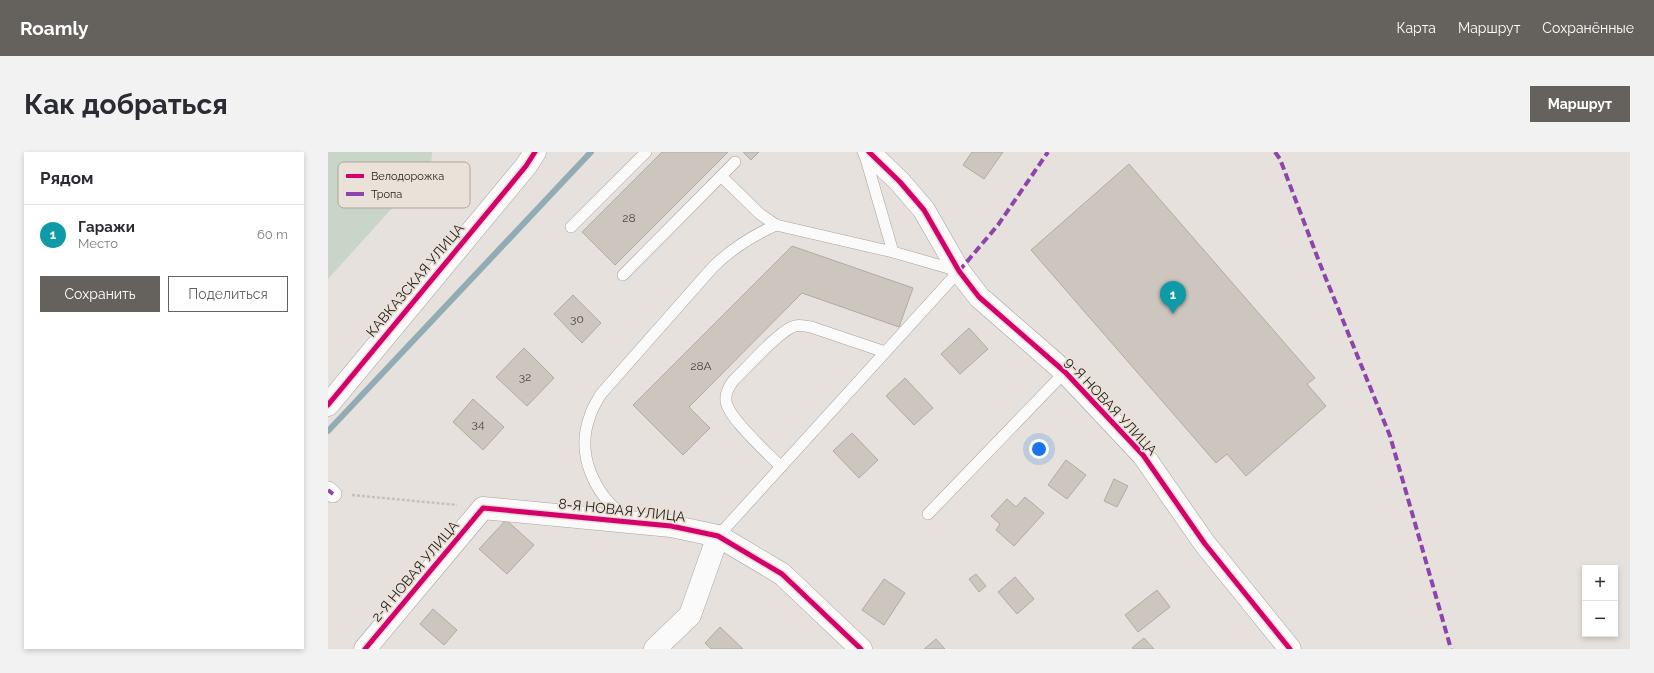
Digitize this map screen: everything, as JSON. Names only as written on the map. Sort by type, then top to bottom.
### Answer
[{"type":"street","name":"КАВКАЗСКАЯ УЛИЦА","points":[[328,405],[526,166],[535,152]]},
{"type":"street","name":"9-Я НОВАЯ УЛИЦА","points":[[869,152],[900,182],[924,210],[959,271],[984,303],[1065,372],[1143,455],[1205,544],[1290,649]]},
{"type":"street","name":"8-Я НОВАЯ УЛИЦА","points":[[483,508],[670,526],[718,536],[782,574],[861,649]]},
{"type":"street","name":"2-Я НОВАЯ УЛИЦА","points":[[365,649],[483,508]]},
{"type":"street","points":[[655,649],[690,615],[718,536]]},
{"type":"lane","points":[[864,152],[893,252]]},
{"type":"lane","points":[[571,227],[643,153]]},
{"type":"lane","points":[[623,275],[736,162]]},
{"type":"lane","points":[[718,536],[959,271],[893,252],[776,224],[760,214],[721,176]]},
{"type":"lane","points":[[632,523],[616,511],[601,495],[590,474],[585,451],[586,432],[590,416],[601,394],[713,267],[741,243],[776,224]]},
{"type":"lane","points":[[781,467],[735,419],[728,409],[726,399],[727,390],[733,381],[783,333],[793,326],[801,325],[810,327],[885,352]]},
{"type":"lane","points":[[928,514],[1065,372]]},
{"type":"path","points":[[330,492],[483,508]]},
{"type":"green space","points":[[328,152],[432,152],[431,162],[338,162],[338,208],[392,208],[328,279]]},
{"type":"building","points":[[662,152],[728,152],[615,265],[582,232]]},
{"type":"building","points":[[743,152],[759,152],[751,160]]},
{"type":"building","points":[[972,152],[1003,152],[984,179],[963,165]]},
{"type":"building","points":[[1129,164],[1315,378],[1307,384],[1326,406],[1246,476],[1227,454],[1216,463],[1031,250]]},
{"type":"building","points":[[792,246],[913,288],[899,327],[802,293],[689,407],[710,428],[683,455],[633,405]]},
{"type":"building","points":[[573,295],[601,323],[582,343],[554,314]]},
{"type":"building","points":[[969,328],[988,349],[960,374],[941,354]]},
{"type":"building","points":[[524,348],[554,378],[527,406],[496,377]]},
{"type":"building","points":[[905,378],[933,408],[914,425],[886,396]]},
{"type":"building","points":[[473,399],[504,427],[483,450],[453,422]]},
{"type":"building","points":[[852,433],[878,460],[859,478],[833,451]]},
{"type":"building","points":[[1066,460],[1086,475],[1067,499],[1048,485]]},
{"type":"building","points":[[1114,479],[1128,486],[1117,507],[1104,501]]},
{"type":"building","points":[[1025,497],[1044,513],[1014,546],[996,530],[1000,524],[991,516],[1007,499],[1016,507]]},
{"type":"building","points":[[506,520],[534,545],[507,574],[479,549]]},
{"type":"building","points":[[976,574],[986,586],[979,592],[969,579]]},
{"type":"building","points":[[1015,577],[1034,599],[1017,614],[998,592]]},
{"type":"building","points":[[884,579],[905,593],[884,625],[862,610]]},
{"type":"building","points":[[1157,590],[1170,607],[1138,632],[1125,615]]},
{"type":"building","points":[[433,609],[457,630],[444,645],[420,624]]},
{"type":"building","points":[[720,627],[743,649],[711,649],[705,643]]},
{"type":"building","points":[[1144,638],[1154,649],[1132,648]]},
{"type":"building","points":[[936,639],[945,649],[924,649]]},
{"type":"waterway","points":[[328,431],[591,152]]},
{"type":"marked path","points":[[959,271],[998,225],[1048,152]]},
{"type":"marked path","points":[[1275,152],[1280,159],[1320,264],[1390,436],[1451,649]]},
{"type":"marked path","points":[[328,490],[333,494]]},
{"type":"cycle path","points":[[328,405],[526,166],[535,152]]},
{"type":"cycle path","points":[[869,152],[900,182],[924,210],[959,271],[979,297],[1065,372],[1143,455],[1205,544],[1290,649]]},
{"type":"cycle path","points":[[365,649],[483,508],[671,526],[718,536],[782,574],[861,649]]},
{"type":"place","name":"Гаражи","points":[[1173,314]]}]
